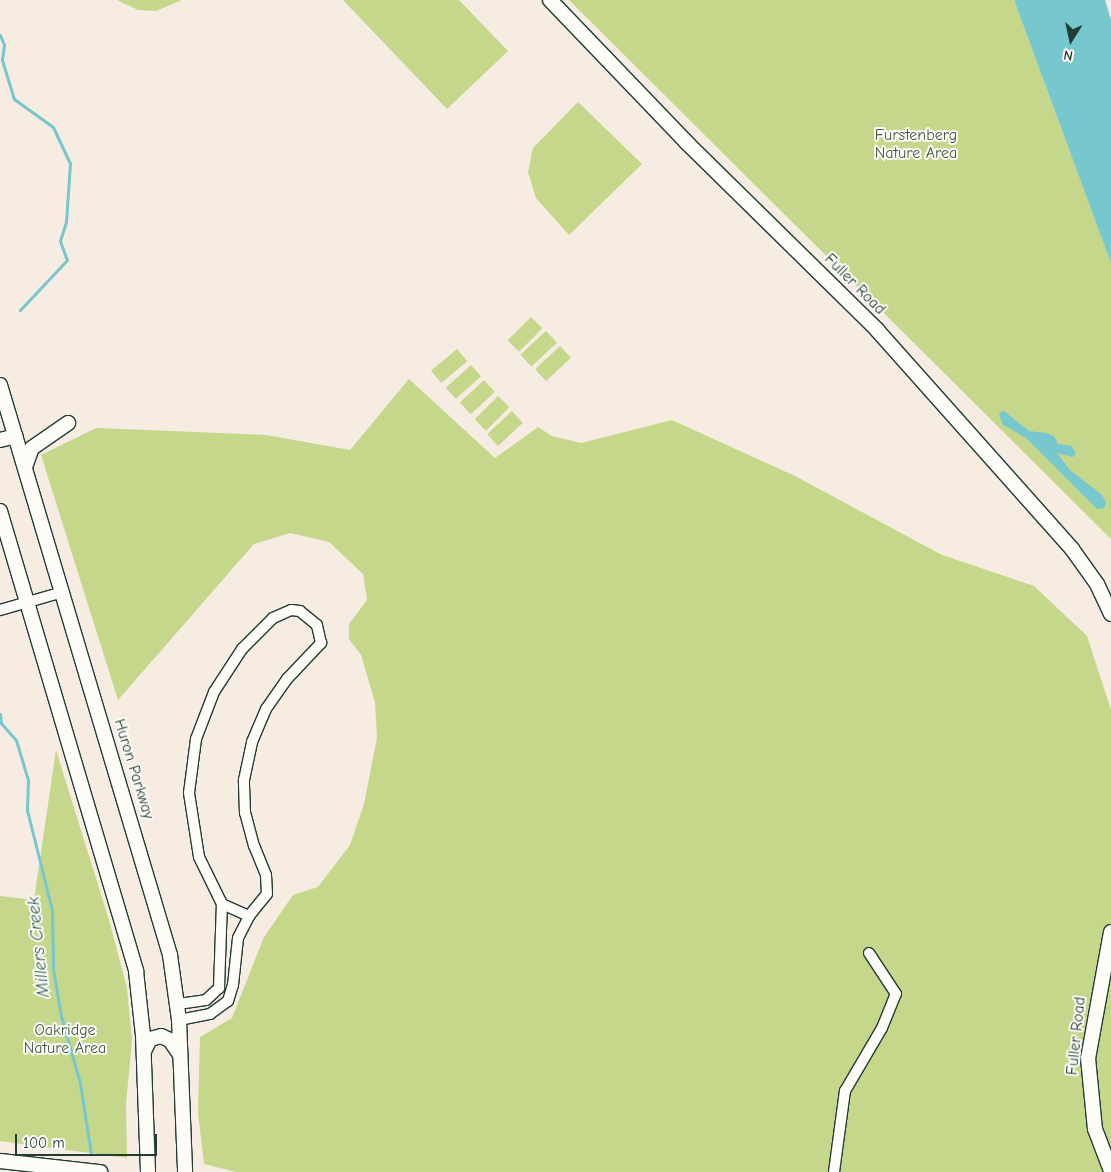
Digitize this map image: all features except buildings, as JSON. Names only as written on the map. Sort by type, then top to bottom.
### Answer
[{"type":"main road","name":"Fuller Road","points":[[550,0],[883,337],[1072,549],[1097,584],[1111,614]]},
{"type":"main road","name":"Huron Parkway","points":[[0,385],[164,928],[178,1004],[184,1172]]},
{"type":"main road","points":[[25,468],[32,448],[68,423]]},
{"type":"main road","points":[[0,440],[16,436]]},
{"type":"main road","points":[[0,511],[130,944],[141,1005],[148,1172]]},
{"type":"main road","name":"Fuller Road","points":[[1111,932],[1088,1058],[1088,1090],[1095,1128],[1111,1171]]},
{"type":"main road","points":[[144,1051],[150,1039],[160,1036],[170,1040],[180,1056]]},
{"type":"main road","points":[[0,1161],[62,1170],[100,1172]]},
{"type":"street","points":[[0,610],[63,592]]},
{"type":"street","points":[[179,1020],[210,1014],[228,1001],[233,985],[238,938],[249,916],[263,901],[268,885],[245,814],[247,760],[254,736],[272,699],[321,643],[318,624],[300,611],[291,610],[273,618],[242,649],[214,692],[196,738],[189,794],[193,830],[210,884],[222,904],[232,911],[249,916]]},
{"type":"street","points":[[178,1004],[206,1000],[218,988],[222,904]]},
{"type":"street","points":[[834,1172],[845,1091],[882,1028],[896,994],[869,952]]},
{"type":"green space","points":[[117,0],[182,0],[156,11],[138,10]]},
{"type":"green space","points":[[343,0],[459,0],[508,51],[447,109]]},
{"type":"green space","name":"Furstenberg Nature Area","points":[[569,0],[1014,0],[1111,262],[1111,539]]},
{"type":"green space","points":[[578,102],[642,164],[569,235],[536,198],[528,172],[533,148]]},
{"type":"green space","points":[[531,317],[542,328],[519,352],[508,340]]},
{"type":"green space","points":[[546,331],[557,343],[531,367],[520,355]]},
{"type":"green space","points":[[560,346],[571,358],[546,381],[535,369]]},
{"type":"green space","points":[[457,349],[467,361],[441,383],[431,371]]},
{"type":"green space","points":[[471,365],[481,376],[456,399],[446,388]]},
{"type":"green space","points":[[409,379],[495,458],[538,427],[552,436],[581,443],[672,420],[795,476],[942,555],[1034,586],[1087,636],[1111,710],[1111,1172],[236,1172],[204,1164],[198,1113],[200,1037],[232,1018],[264,937],[293,895],[318,887],[350,845],[364,804],[377,738],[375,702],[361,655],[349,639],[349,624],[367,600],[363,574],[329,542],[290,533],[254,544],[118,700],[41,455],[96,428],[266,435],[350,450]]},
{"type":"green space","points":[[484,380],[495,392],[471,414],[460,403]]},
{"type":"green space","points":[[498,396],[509,407],[486,431],[475,419]]},
{"type":"green space","points":[[512,411],[523,423],[498,446],[487,434]]},
{"type":"green space","name":"Oakridge Nature Area","points":[[56,750],[109,920],[127,988],[132,1040],[126,1104],[127,1158],[0,1141],[0,896],[34,900]]},
{"type":"water","points":[[1014,0],[1105,0],[1111,20],[1111,263]]},
{"type":"water","points":[[1004,411],[1029,431],[1046,433],[1054,436],[1058,444],[1072,446],[1076,454],[1073,457],[1057,453],[1070,470],[1102,495],[1106,503],[1104,508],[1097,509],[1026,438],[1002,424],[999,413]]},
{"type":"waterway","name":"Millers Creek","points":[[0,35],[4,45],[2,60],[14,99],[53,127],[70,163],[66,222],[60,241],[67,260],[20,310]]},
{"type":"waterway","name":"Millers Creek","points":[[0,714],[1,723],[16,740],[28,780],[27,810],[52,910],[53,969],[61,1016],[80,1083],[91,1154]]}]
